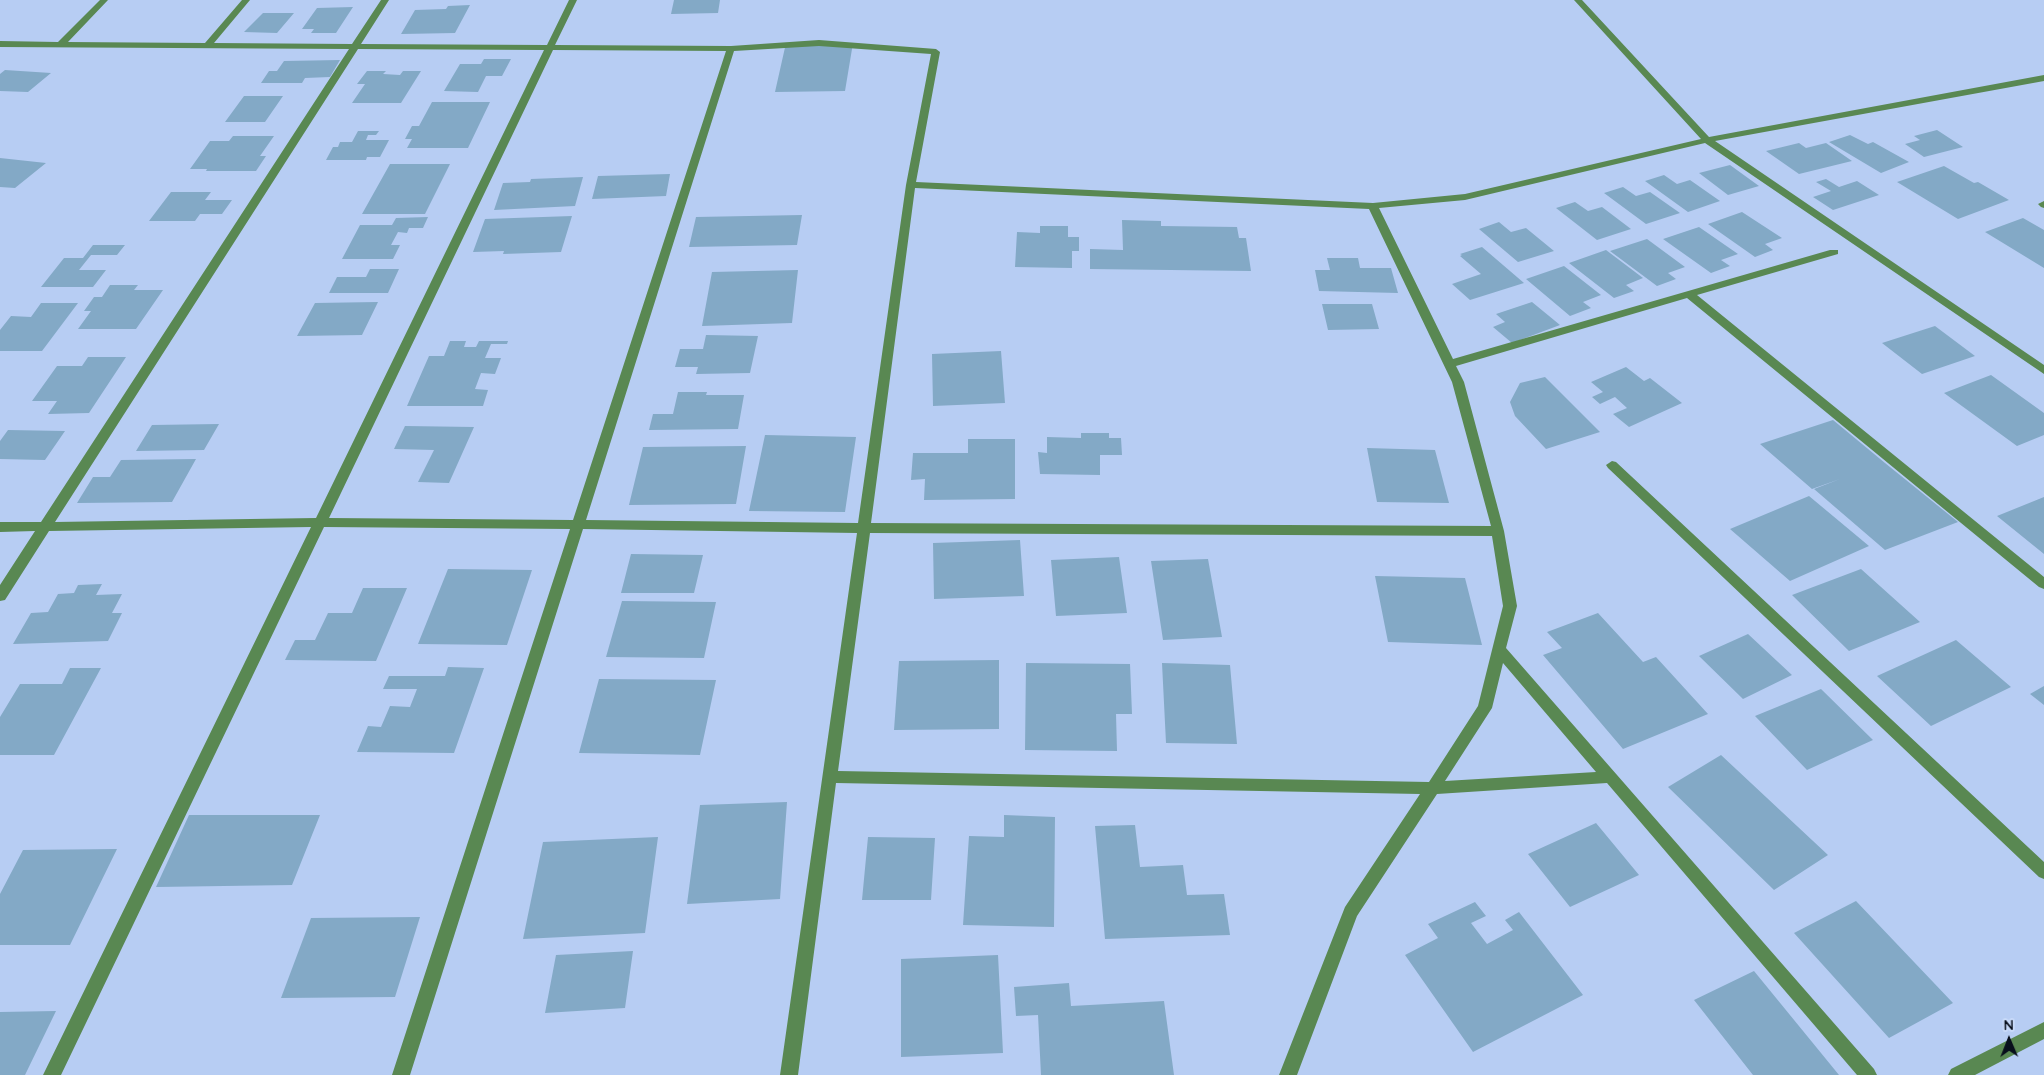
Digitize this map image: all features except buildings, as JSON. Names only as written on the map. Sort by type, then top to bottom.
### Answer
[{"type":"street","points":[[61,44],[104,0]]},
{"type":"street","points":[[208,45],[246,0]]},
{"type":"street","points":[[0,596],[385,0]]},
{"type":"street","points":[[52,1075],[573,0]]},
{"type":"street","points":[[1578,0],[1707,140],[2044,370]]},
{"type":"street","points":[[0,44],[731,49],[819,43],[936,52],[911,185],[789,1075]]},
{"type":"street","points":[[401,1075],[731,49]]},
{"type":"street","points":[[911,185],[1373,206],[1465,197],[1707,140],[2044,78]]},
{"type":"street","points":[[1288,1075],[1351,912],[1485,708],[1510,606],[1498,531],[1458,382],[1373,206]]},
{"type":"street","points":[[1450,364],[1834,252]]},
{"type":"street","points":[[1689,294],[2044,584]]},
{"type":"street","points":[[1612,465],[2044,872]]},
{"type":"street","points":[[0,528],[320,522],[864,528],[1498,531]]},
{"type":"street","points":[[1500,650],[1868,1075]]},
{"type":"street","points":[[830,777],[1432,788],[1610,777]]},
{"type":"street","points":[[1957,1075],[2044,1030]]}]
